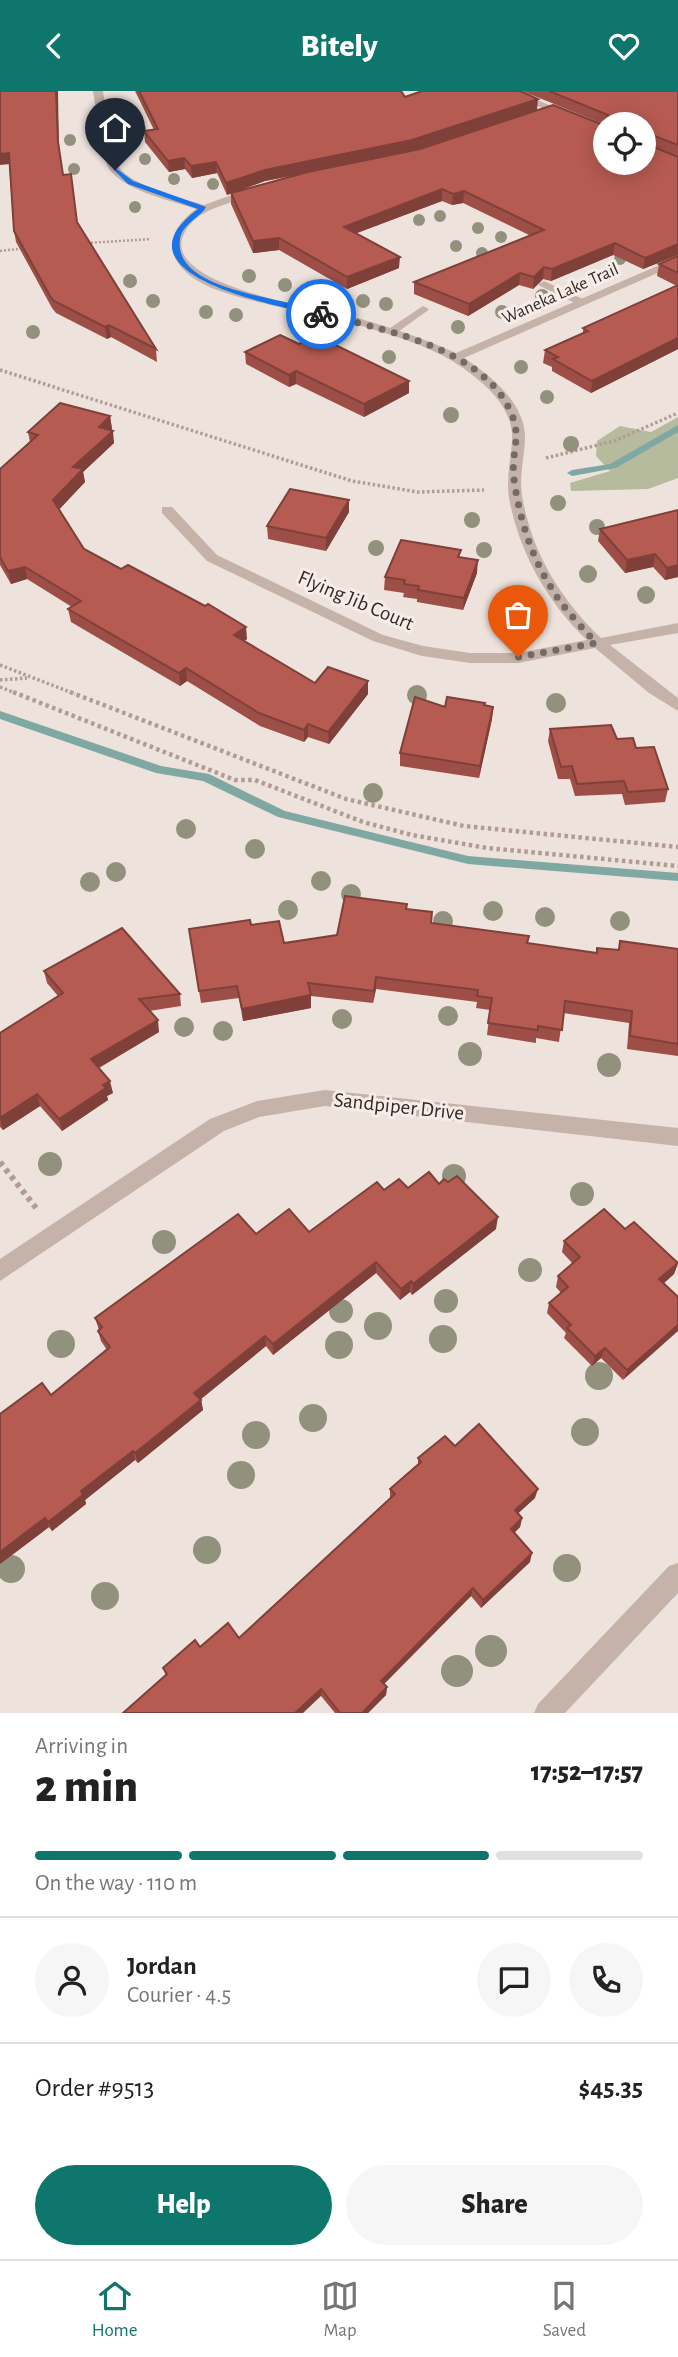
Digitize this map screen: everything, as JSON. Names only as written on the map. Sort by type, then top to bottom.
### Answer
[{"type":"street","points":[[98,91],[111,164],[115,170],[131,182],[203,208]]},
{"type":"street","points":[[507,91],[593,127]]},
{"type":"street","points":[[533,117],[552,110]]},
{"type":"street","points":[[263,188],[203,208],[187,220],[177,238],[179,257],[196,275],[224,289],[412,338],[455,358],[480,374],[505,400],[518,430],[513,475],[526,535],[552,590],[596,643],[627,671],[678,706]]},
{"type":"street","name":"Waneka Lake Trail","points":[[455,358],[678,260]]},
{"type":"street","points":[[544,284],[581,302]]},
{"type":"street","points":[[391,332],[423,309]]},
{"type":"street","name":"Flying Jib Court","points":[[167,510],[212,558],[378,638],[422,651],[470,658],[518,657],[678,628]]},
{"type":"street","name":"Sandpiper Drive","points":[[0,1271],[218,1125],[257,1109],[326,1098],[678,1137]]},
{"type":"street","points":[[547,1713],[678,1575]]},
{"type":"path","points":[[82,244],[177,238]]},
{"type":"path","points":[[0,251],[27,248]]},
{"type":"path","points":[[0,370],[304,467],[388,490],[457,494],[484,490]]},
{"type":"path","points":[[546,458],[585,452],[650,428],[678,413]]},
{"type":"path","points":[[0,664],[30,678],[346,799],[464,827],[678,847]]},
{"type":"path","points":[[0,681],[30,678]]},
{"type":"path","points":[[0,687],[235,780],[255,780],[332,811],[388,828],[487,848],[678,866]]},
{"type":"path","points":[[0,1162],[55,1234]]},
{"type":"green space","points":[[678,417],[678,478],[648,489],[571,491],[570,483],[610,471],[596,456],[597,441],[620,426],[651,432]]},
{"type":"building","points":[[0,91],[56,91],[58,142],[63,175],[71,174],[77,222],[156,349],[109,325],[105,327],[54,301],[50,296],[14,231],[9,153],[0,154]]},
{"type":"building","points":[[139,91],[401,91],[405,97],[422,91],[520,91],[538,99],[412,140],[265,170],[226,183],[216,162],[191,166],[184,158],[168,161],[144,131],[158,129]]},
{"type":"building","points":[[549,91],[678,91],[678,145],[656,136],[656,112],[601,112]]},
{"type":"building","points":[[553,105],[593,121],[593,175],[656,175],[656,148],[678,157],[678,244],[645,258],[615,243],[552,269],[544,267],[534,277],[520,273],[469,304],[414,282],[544,230],[464,191],[453,194],[442,189],[344,227],[400,257],[347,277],[279,238],[253,241],[231,193],[308,172],[420,149]]},
{"type":"building","points":[[678,256],[678,273],[659,264]]},
{"type":"building","points":[[678,285],[678,338],[592,381],[553,359],[558,357],[545,350],[588,331],[583,328]]},
{"type":"building","points":[[280,335],[299,344],[315,335],[409,381],[364,404],[296,371],[289,375],[245,352]]},
{"type":"building","points":[[60,403],[110,416],[99,427],[113,431],[73,467],[83,469],[53,500],[84,549],[121,569],[128,565],[205,606],[208,604],[246,627],[234,635],[315,683],[328,667],[368,681],[328,732],[308,724],[304,730],[259,713],[186,668],[179,673],[68,609],[81,601],[25,567],[8,571],[0,557],[0,469],[38,435],[28,432]]},
{"type":"building","points":[[290,489],[349,500],[326,538],[267,526]]},
{"type":"building","points":[[678,510],[678,565],[667,568],[655,554],[627,560],[600,529]]},
{"type":"building","points":[[401,540],[461,550],[458,557],[478,560],[464,598],[418,590],[419,586],[404,584],[405,580],[385,577]]},
{"type":"building","points":[[415,697],[445,707],[447,697],[485,703],[484,705],[493,707],[480,766],[400,753]]},
{"type":"building","points":[[611,725],[617,739],[633,738],[636,748],[654,747],[668,789],[628,792],[624,781],[577,784],[572,766],[561,767],[550,729]]},
{"type":"building","points":[[345,896],[407,904],[406,909],[432,912],[431,923],[529,936],[527,943],[597,953],[597,948],[619,950],[620,941],[678,949],[678,1044],[630,1036],[632,1011],[565,1001],[562,1030],[538,1026],[538,1030],[488,1023],[492,998],[477,996],[478,990],[376,977],[374,991],[308,983],[311,995],[242,1009],[237,986],[199,991],[189,929],[250,920],[251,925],[279,921],[284,943],[337,935]]},
{"type":"building","points":[[122,928],[180,994],[139,999],[158,1020],[91,1059],[110,1081],[103,1085],[106,1088],[59,1119],[37,1094],[0,1118],[0,1033],[63,993],[44,971]]},
{"type":"building","points":[[429,1172],[439,1184],[444,1179],[448,1182],[457,1176],[498,1217],[413,1284],[411,1281],[401,1289],[376,1262],[273,1344],[265,1336],[194,1393],[201,1400],[135,1453],[133,1451],[81,1491],[83,1495],[48,1522],[45,1518],[0,1552],[0,1414],[42,1383],[51,1395],[110,1347],[98,1331],[102,1327],[95,1318],[238,1214],[256,1234],[289,1209],[309,1232],[377,1182],[384,1190],[399,1179],[408,1188]]},
{"type":"building","points":[[604,1209],[625,1229],[634,1222],[678,1263],[659,1279],[678,1297],[678,1325],[627,1370],[605,1348],[595,1356],[567,1328],[571,1325],[549,1303],[568,1287],[558,1276],[580,1257],[564,1241]]},
{"type":"building","points":[[479,1424],[538,1489],[515,1510],[522,1518],[511,1529],[532,1553],[483,1600],[473,1588],[381,1681],[387,1687],[362,1713],[340,1713],[321,1689],[295,1713],[123,1713],[167,1674],[163,1668],[195,1640],[200,1647],[228,1623],[239,1638],[395,1494],[390,1489],[421,1462],[418,1458],[445,1436],[455,1446]]},
{"type":"waterway","points":[[572,473],[613,466],[678,428]]},
{"type":"waterway","points":[[0,715],[160,770],[205,777],[282,814],[468,860],[678,877]]},
{"type":"way so far","points":[[321,314],[412,338],[455,358],[480,374],[505,400],[518,430],[513,475],[526,535],[552,590],[596,643],[518,657]]},
{"type":"route","points":[[115,170],[131,182],[203,208],[187,220],[177,238],[179,257],[196,275],[224,289],[321,314]]}]
